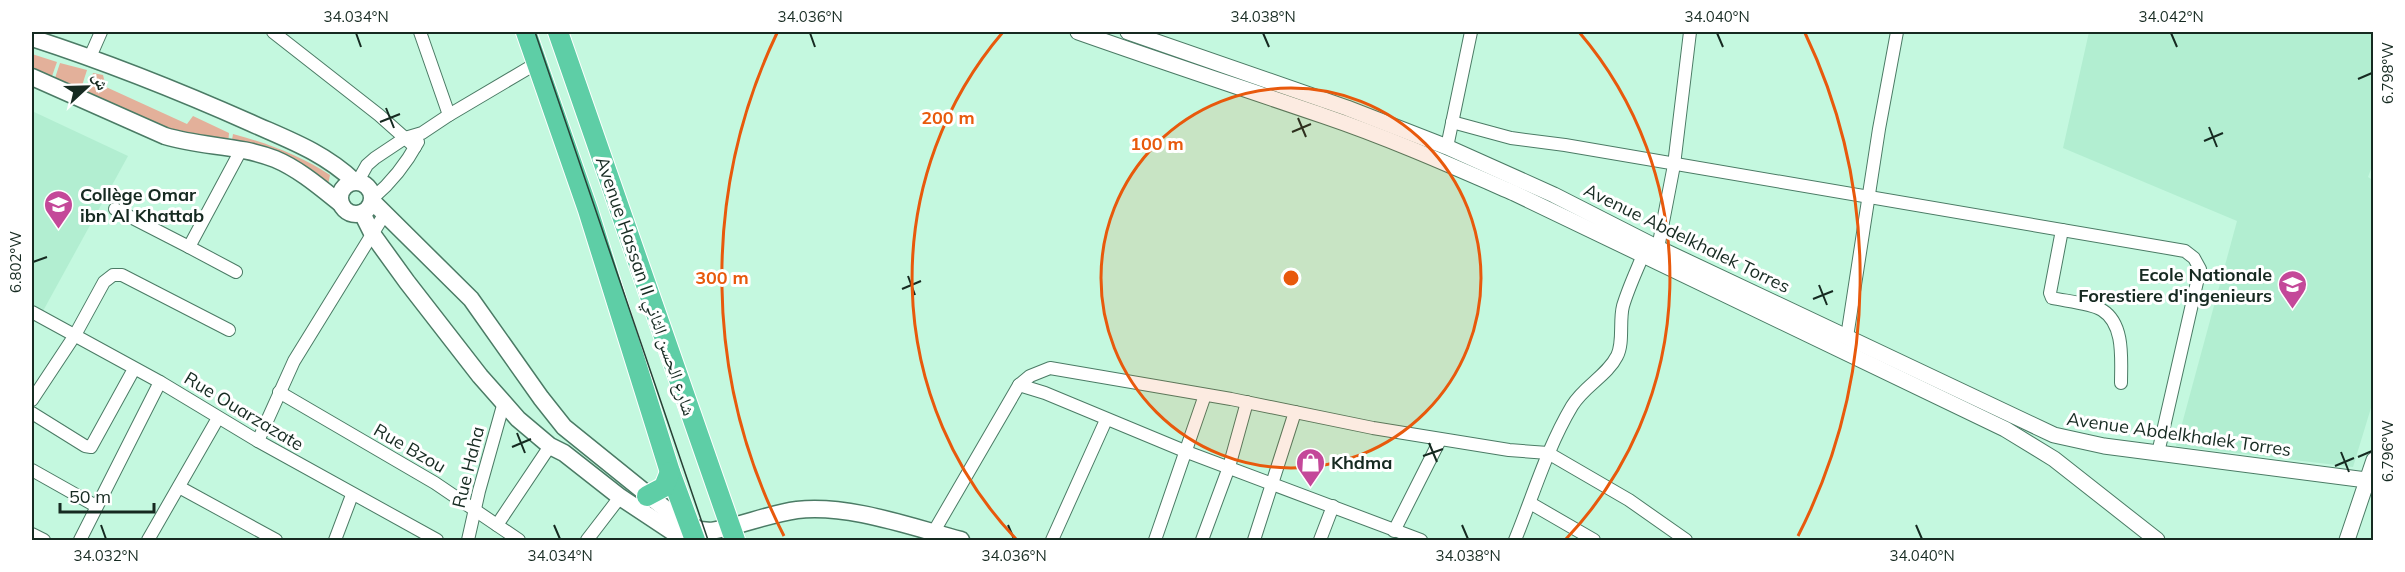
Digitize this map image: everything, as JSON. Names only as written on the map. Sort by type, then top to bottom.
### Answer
[{"type":"highway","name":"Avenue Hassan II شارع الحسن الثاني","points":[[526,32],[588,210],[670,472],[707,535]]},
{"type":"highway","name":"Avenue Hassan II شارع الحسن الثاني","points":[[558,32],[707,535]]},
{"type":"highway","points":[[647,496],[664,487],[670,472]]},
{"type":"main road","points":[[32,38],[90,57],[232,115],[314,152],[338,166],[356,181],[367,185],[373,235],[480,376],[518,419],[620,498],[707,535],[796,510],[818,509],[840,511],[932,537],[961,540]]},
{"type":"main road","points":[[32,77],[165,136],[276,159],[341,204],[347,211],[369,204]]},
{"type":"main road","points":[[341,204],[340,195],[343,188],[356,181]]},
{"type":"main road","points":[[369,204],[384,215],[471,299],[564,427],[647,496],[707,535]]},
{"type":"street","points":[[90,57],[101,32]]},
{"type":"street","points":[[420,32],[449,115]]},
{"type":"street","name":"Avenue Abdelkhalek Torres","points":[[1078,32],[1190,72],[1325,116],[1395,142],[1514,193],[2005,429],[2054,459],[2157,540]]},
{"type":"street","name":"Avenue Abdelkhalek Torres","points":[[1128,32],[1347,108],[1446,147],[1554,195],[1658,248],[2054,435],[2104,446],[2370,480]]},
{"type":"street","points":[[1446,147],[1471,32]]},
{"type":"street","points":[[1658,248],[1674,165],[1690,32]]},
{"type":"street","points":[[1847,337],[1879,129],[1898,32]]},
{"type":"street","points":[[277,33],[415,147]]},
{"type":"street","points":[[356,181],[367,165],[405,138],[422,133],[537,63]]},
{"type":"street","points":[[1452,122],[1511,138],[1870,196],[2185,251],[2191,254],[2200,269],[2158,453]]},
{"type":"street","points":[[369,204],[399,172],[422,133]]},
{"type":"street","points":[[189,247],[241,150]]},
{"type":"street","points":[[115,209],[236,272]]},
{"type":"street","points":[[258,441],[294,361],[384,215]]},
{"type":"street","points":[[2061,230],[2050,293],[2052,298],[2099,308],[2107,314],[2119,334],[2121,383]]},
{"type":"street","points":[[1515,540],[1548,453],[1580,395],[1617,357],[1620,348],[1623,307],[1643,255]]},
{"type":"street","points":[[32,400],[75,335],[104,282],[119,274],[229,330]]},
{"type":"street","name":"Rue Ouarzazate","points":[[32,312],[160,382],[352,495],[437,540]]},
{"type":"street","points":[[932,537],[1019,385],[1030,376],[1050,368],[1247,402],[1440,440],[1548,453],[1629,500],[1686,540]]},
{"type":"street","points":[[32,413],[62,433],[90,447],[134,369]]},
{"type":"street","points":[[80,540],[160,382]]},
{"type":"street","points":[[1019,385],[1046,393],[1187,452],[1419,540]]},
{"type":"street","name":"Rue Bzou","points":[[279,392],[435,483],[519,540]]},
{"type":"street","points":[[1155,540],[1187,452],[1204,396]]},
{"type":"street","name":"Rue Haha","points":[[468,540],[478,491],[504,402]]},
{"type":"street","points":[[1202,540],[1230,467],[1247,402]]},
{"type":"street","points":[[1254,540],[1295,412]]},
{"type":"street","points":[[148,540],[218,417]]},
{"type":"street","points":[[1052,540],[1106,420]]},
{"type":"street","points":[[1394,531],[1440,440]]},
{"type":"street","points":[[497,525],[550,446]]},
{"type":"street","points":[[2347,540],[2370,480],[2373,460]]},
{"type":"street","points":[[32,470],[96,506]]},
{"type":"street","points":[[179,487],[276,540]]},
{"type":"street","points":[[335,540],[352,495]]},
{"type":"street","points":[[587,540],[620,498]]},
{"type":"street","points":[[1530,503],[1594,540]]},
{"type":"street","points":[[1320,540],[1333,506]]},
{"type":"street","points":[[32,534],[44,540]]},
{"type":"shaded area","name":"Ecole Nationale Forestiere d'ingenieurs","points":[[2089,32],[2373,32],[2374,161],[2368,177],[2374,181],[2374,398],[2353,467],[2176,446],[2237,221],[2063,148]]},
{"type":"shaded area","points":[[32,54],[57,62],[51,79],[32,71]]},
{"type":"shaded area","points":[[60,63],[87,70],[80,92],[54,81]]},
{"type":"shaded area","points":[[93,73],[103,75],[106,87],[187,124],[193,116],[229,133],[228,145],[185,139],[86,94]]},
{"type":"shaded area","name":"Collège Omar ibn Al Khattab","points":[[32,111],[128,156],[43,311],[32,304]]},
{"type":"shaded area","points":[[233,134],[296,156],[330,175],[328,185],[231,146]]},
{"type":"tram line","points":[[535,32],[708,540]]},
{"type":"place","name":"Collège Omar ibn Al Khattab","points":[[59,230]]},
{"type":"place","name":"Ecole Nationale Forestiere d'ingenieurs","points":[[2293,310]]},
{"type":"place","name":"Khdma","points":[[1310,488]]}]
